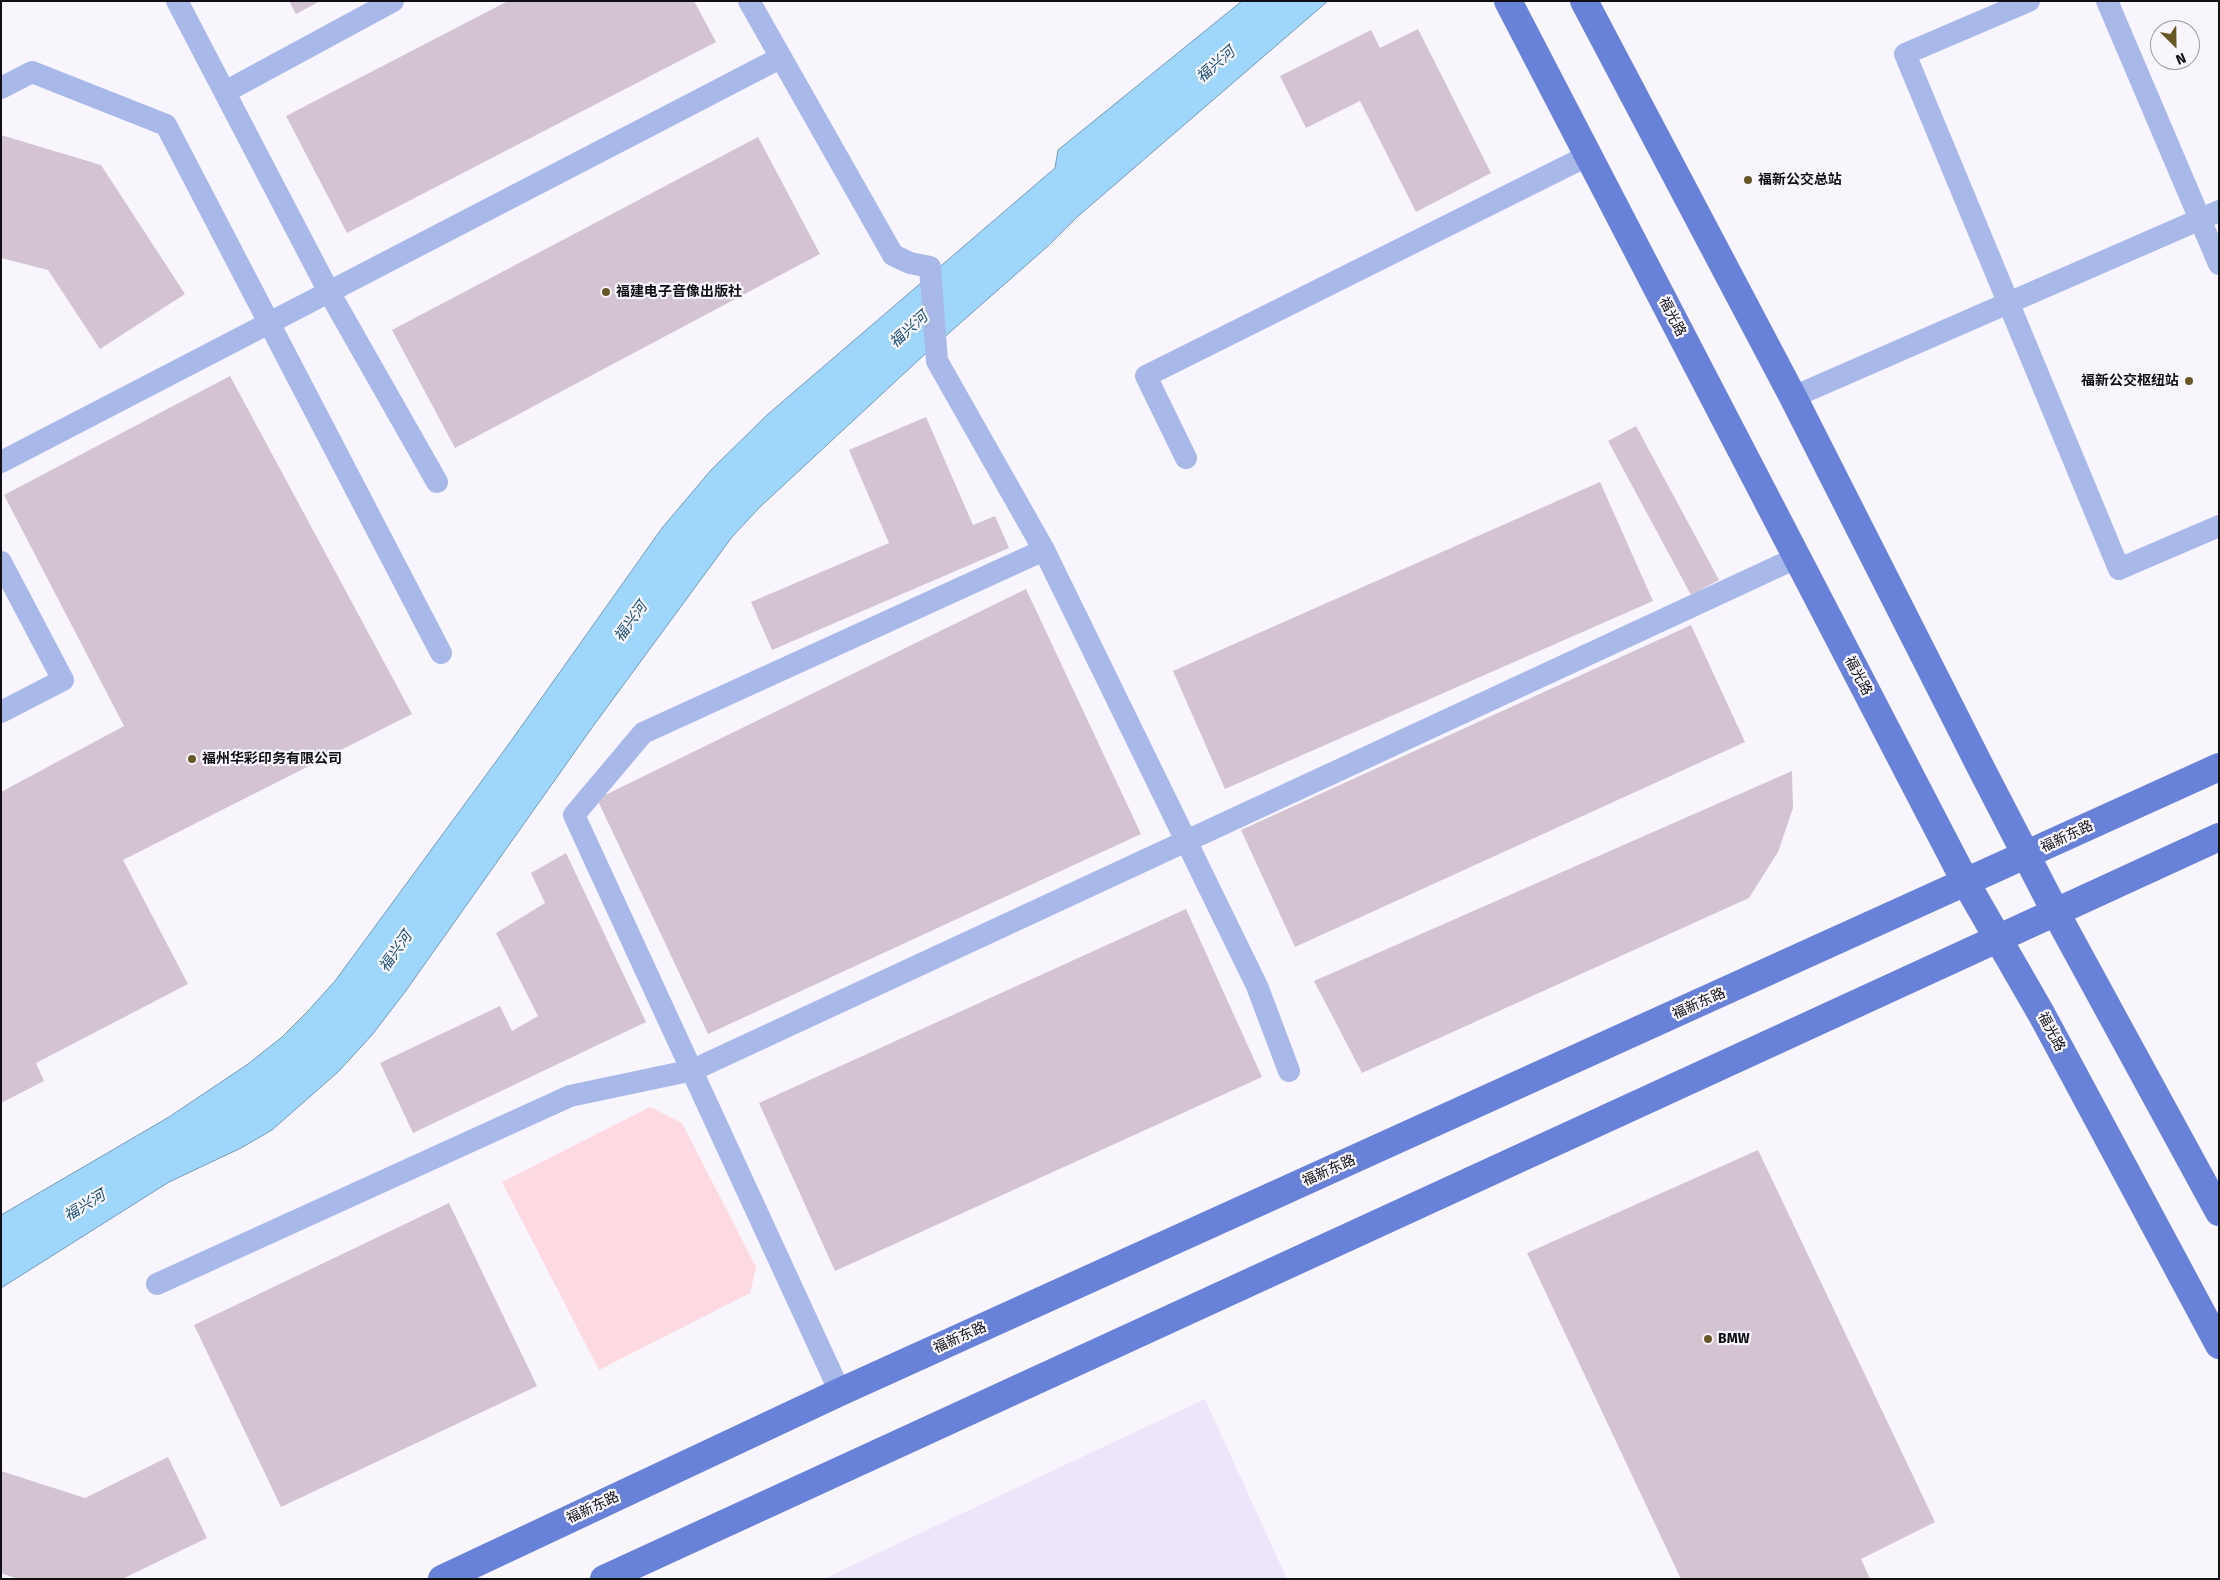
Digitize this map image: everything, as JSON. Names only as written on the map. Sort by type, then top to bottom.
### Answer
[{"type":"main road","name":"福光路","points":[[1508,1],[1966,883],[2042,1015],[2219,1345]]},
{"type":"main road","points":[[1584,1],[1793,397],[2026,855],[2219,1212]]},
{"type":"main road","name":"福新东路","points":[[442,1579],[840,1392],[2219,767]]},
{"type":"main road","points":[[604,1579],[2219,837]]},
{"type":"lane","points":[[177,1],[329,292],[437,482]]},
{"type":"lane","points":[[225,92],[393,1]]},
{"type":"lane","points":[[749,1],[893,255],[910,263],[930,267],[937,361],[1044,550],[1257,986],[1289,1071]]},
{"type":"lane","points":[[2029,1],[1905,54],[2007,303],[2120,569],[2219,526]]},
{"type":"lane","points":[[2107,1],[2209,215],[2219,264]]},
{"type":"lane","points":[[1,462],[780,58]]},
{"type":"lane","points":[[1,88],[32,72],[166,125],[441,652]]},
{"type":"lane","points":[[1186,458],[1146,376],[1589,155]]},
{"type":"lane","points":[[1793,397],[2209,215]]},
{"type":"lane","points":[[840,1392],[574,815],[643,733],[1044,550]]},
{"type":"lane","points":[[157,1284],[570,1096],[693,1070],[1796,558]]},
{"type":"lane","points":[[1,562],[64,680],[1,712]]},
{"type":"shaded area","points":[[650,1107],[682,1123],[756,1267],[750,1293],[599,1370],[502,1182]]},
{"type":"shaded area","points":[[1205,1399],[1287,1579],[823,1579]]},
{"type":"water","name":"福兴河","points":[[1242,1],[1328,1],[1076,218],[1048,246],[924,355],[760,507],[732,537],[591,729],[405,992],[372,1035],[338,1072],[272,1130],[241,1148],[169,1182],[1,1288],[1,1215],[169,1117],[248,1064],[282,1037],[335,981],[511,741],[662,528],[711,470],[767,415],[1055,168],[1058,150]]},
{"type":"building","points":[[289,1],[320,1],[296,14]]},
{"type":"building","points":[[508,1],[694,1],[716,42],[347,233],[286,116]]},
{"type":"building","points":[[1418,29],[1491,173],[1416,212],[1360,101],[1306,128],[1280,76],[1371,30],[1380,48]]},
{"type":"building","points":[[1,135],[101,165],[185,294],[100,349],[48,270],[1,258]]},
{"type":"building","name":"福建电子音像出版社","points":[[758,137],[820,254],[455,448],[392,330]]},
{"type":"building","name":"福州华彩印务有限公司","points":[[230,376],[412,714],[123,860],[188,984],[36,1063],[44,1081],[1,1103],[1,792],[124,726],[4,495]]},
{"type":"building","points":[[926,417],[973,525],[995,516],[1009,548],[772,650],[751,602],[889,543],[849,450]]},
{"type":"building","points":[[1636,426],[1719,580],[1691,595],[1608,441]]},
{"type":"building","points":[[1600,482],[1653,601],[1225,789],[1173,671]]},
{"type":"building","points":[[1026,589],[1141,834],[708,1034],[597,799]]},
{"type":"building","points":[[1691,625],[1745,742],[1295,947],[1241,830]]},
{"type":"building","points":[[1792,771],[1793,808],[1778,852],[1749,898],[1362,1073],[1314,981]]},
{"type":"building","points":[[566,853],[646,1022],[413,1133],[380,1063],[500,1006],[512,1031],[538,1016],[496,933],[545,903],[531,873]]},
{"type":"building","points":[[1186,909],[1262,1077],[835,1271],[759,1103]]},
{"type":"building","name":"BMW","points":[[1758,1150],[1935,1522],[1861,1559],[1870,1579],[1681,1579],[1527,1253]]},
{"type":"building","points":[[449,1203],[537,1386],[281,1507],[194,1325]]},
{"type":"building","points":[[168,1457],[207,1538],[122,1579],[18,1579],[1,1573],[1,1471],[85,1498]]},
{"type":"place","name":"福新公交总站","points":[[1748,180]]},
{"type":"place","name":"福建电子音像出版社","points":[[606,292]]},
{"type":"place","name":"福新公交枢纽站","points":[[2189,381]]},
{"type":"place","name":"福州华彩印务有限公司","points":[[192,759]]},
{"type":"place","name":"BMW","points":[[1708,1339]]}]
